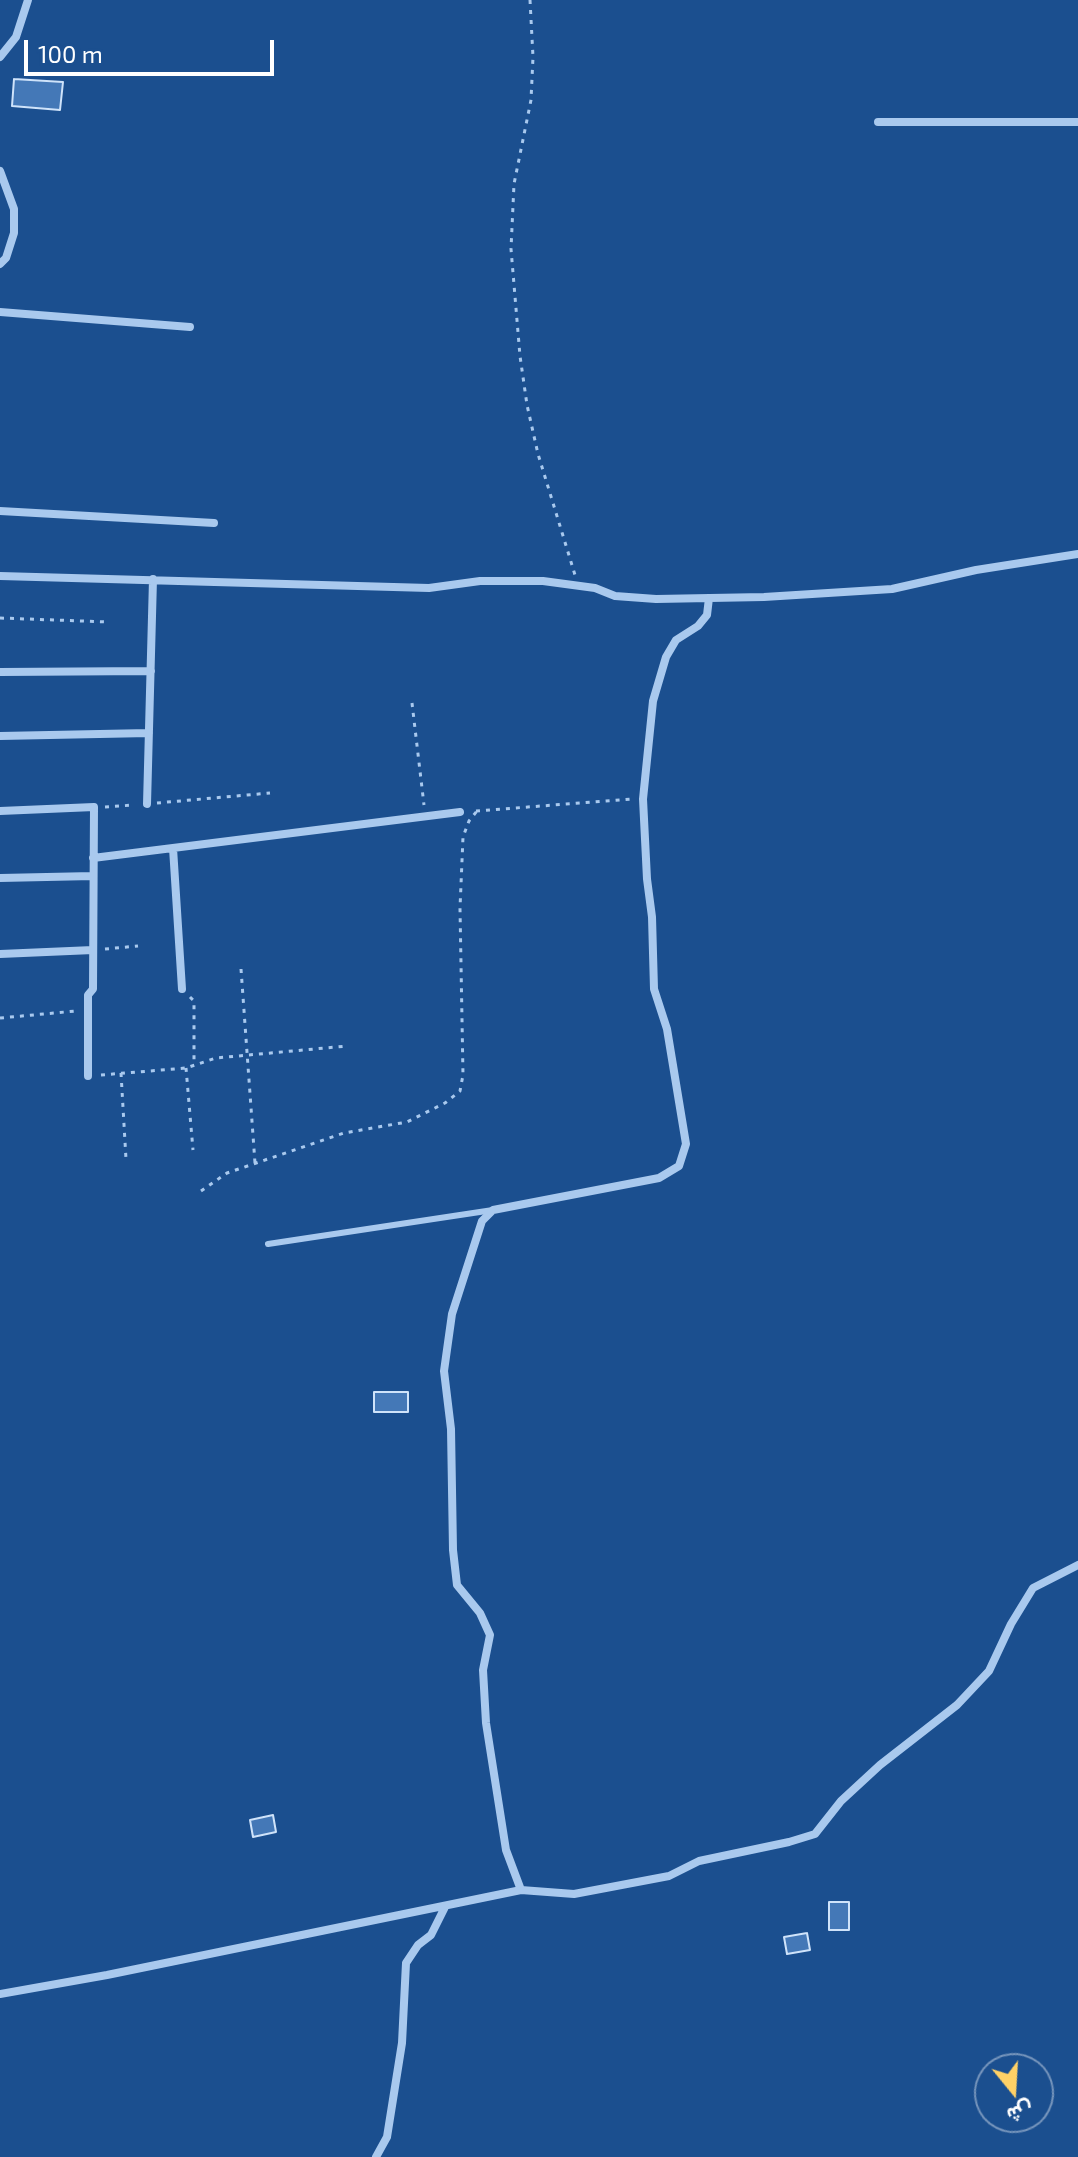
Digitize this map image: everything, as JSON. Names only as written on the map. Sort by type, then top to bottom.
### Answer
[{"type":"street","points":[[0,57],[16,37],[28,0]]},
{"type":"street","points":[[878,122],[1078,122]]},
{"type":"street","points":[[0,171],[14,209],[14,233],[6,258],[0,264]]},
{"type":"street","points":[[0,312],[190,327]]},
{"type":"street","points":[[0,511],[214,523]]},
{"type":"street","points":[[0,576],[429,588],[480,581],[543,581],[595,588],[615,596],[656,599],[764,597],[892,589],[976,570],[1078,554]]},
{"type":"street","points":[[147,804],[153,579]]},
{"type":"street","points":[[521,1890],[506,1850],[486,1723],[483,1670],[490,1635],[480,1613],[457,1585],[453,1550],[451,1429],[444,1371],[452,1314],[482,1221],[493,1210],[659,1178],[679,1166],[686,1144],[667,1029],[654,989],[643,799],[653,701],[666,657],[676,640],[698,626],[707,615],[709,598]]},
{"type":"street","points":[[0,672],[151,671]]},
{"type":"street","points":[[0,736],[149,733]]},
{"type":"street","points":[[0,811],[94,807],[93,989],[88,995],[88,1076]]},
{"type":"street","points":[[93,858],[460,812]]},
{"type":"street","points":[[173,848],[182,989]]},
{"type":"street","points":[[0,878],[93,876]]},
{"type":"street","points":[[0,954],[93,950]]},
{"type":"street","points":[[0,1994],[521,1890],[574,1894],[669,1876],[699,1861],[815,1834],[841,1801],[880,1765],[957,1705],[989,1671],[1011,1624],[1033,1588],[1078,1565]]},
{"type":"street","points":[[376,2157],[387,2137],[402,2043],[406,1963],[418,1945],[431,1935],[445,1907]]},
{"type":"lane","points":[[268,1244],[493,1210]]},
{"type":"path","points":[[530,0],[533,57],[531,100],[514,184],[510,227],[520,356],[531,430],[579,586]]},
{"type":"path","points":[[0,618],[108,622]]},
{"type":"path","points":[[412,703],[425,816]]},
{"type":"path","points":[[94,807],[270,793]]},
{"type":"path","points":[[460,812],[643,799]]},
{"type":"path","points":[[201,1191],[227,1173],[344,1133],[407,1122],[445,1103],[460,1091],[463,1075],[460,908],[463,837],[477,811]]},
{"type":"path","points":[[93,950],[138,946]]},
{"type":"path","points":[[241,969],[255,1163]]},
{"type":"path","points":[[182,989],[194,1001],[194,1065]]},
{"type":"path","points":[[0,1018],[88,1010]]},
{"type":"path","points":[[88,1076],[186,1068],[216,1058],[347,1046]]},
{"type":"path","points":[[186,1068],[193,1150]]},
{"type":"path","points":[[121,1073],[126,1159]]},
{"type":"building","points":[[14,79],[63,82],[60,110],[12,106]]},
{"type":"building","points":[[374,1392],[408,1392],[408,1412],[374,1412]]},
{"type":"building","points":[[273,1815],[276,1832],[253,1837],[250,1820]]},
{"type":"building","points":[[829,1902],[849,1902],[849,1930],[829,1930]]},
{"type":"building","points":[[807,1933],[810,1950],[787,1954],[784,1937]]}]
